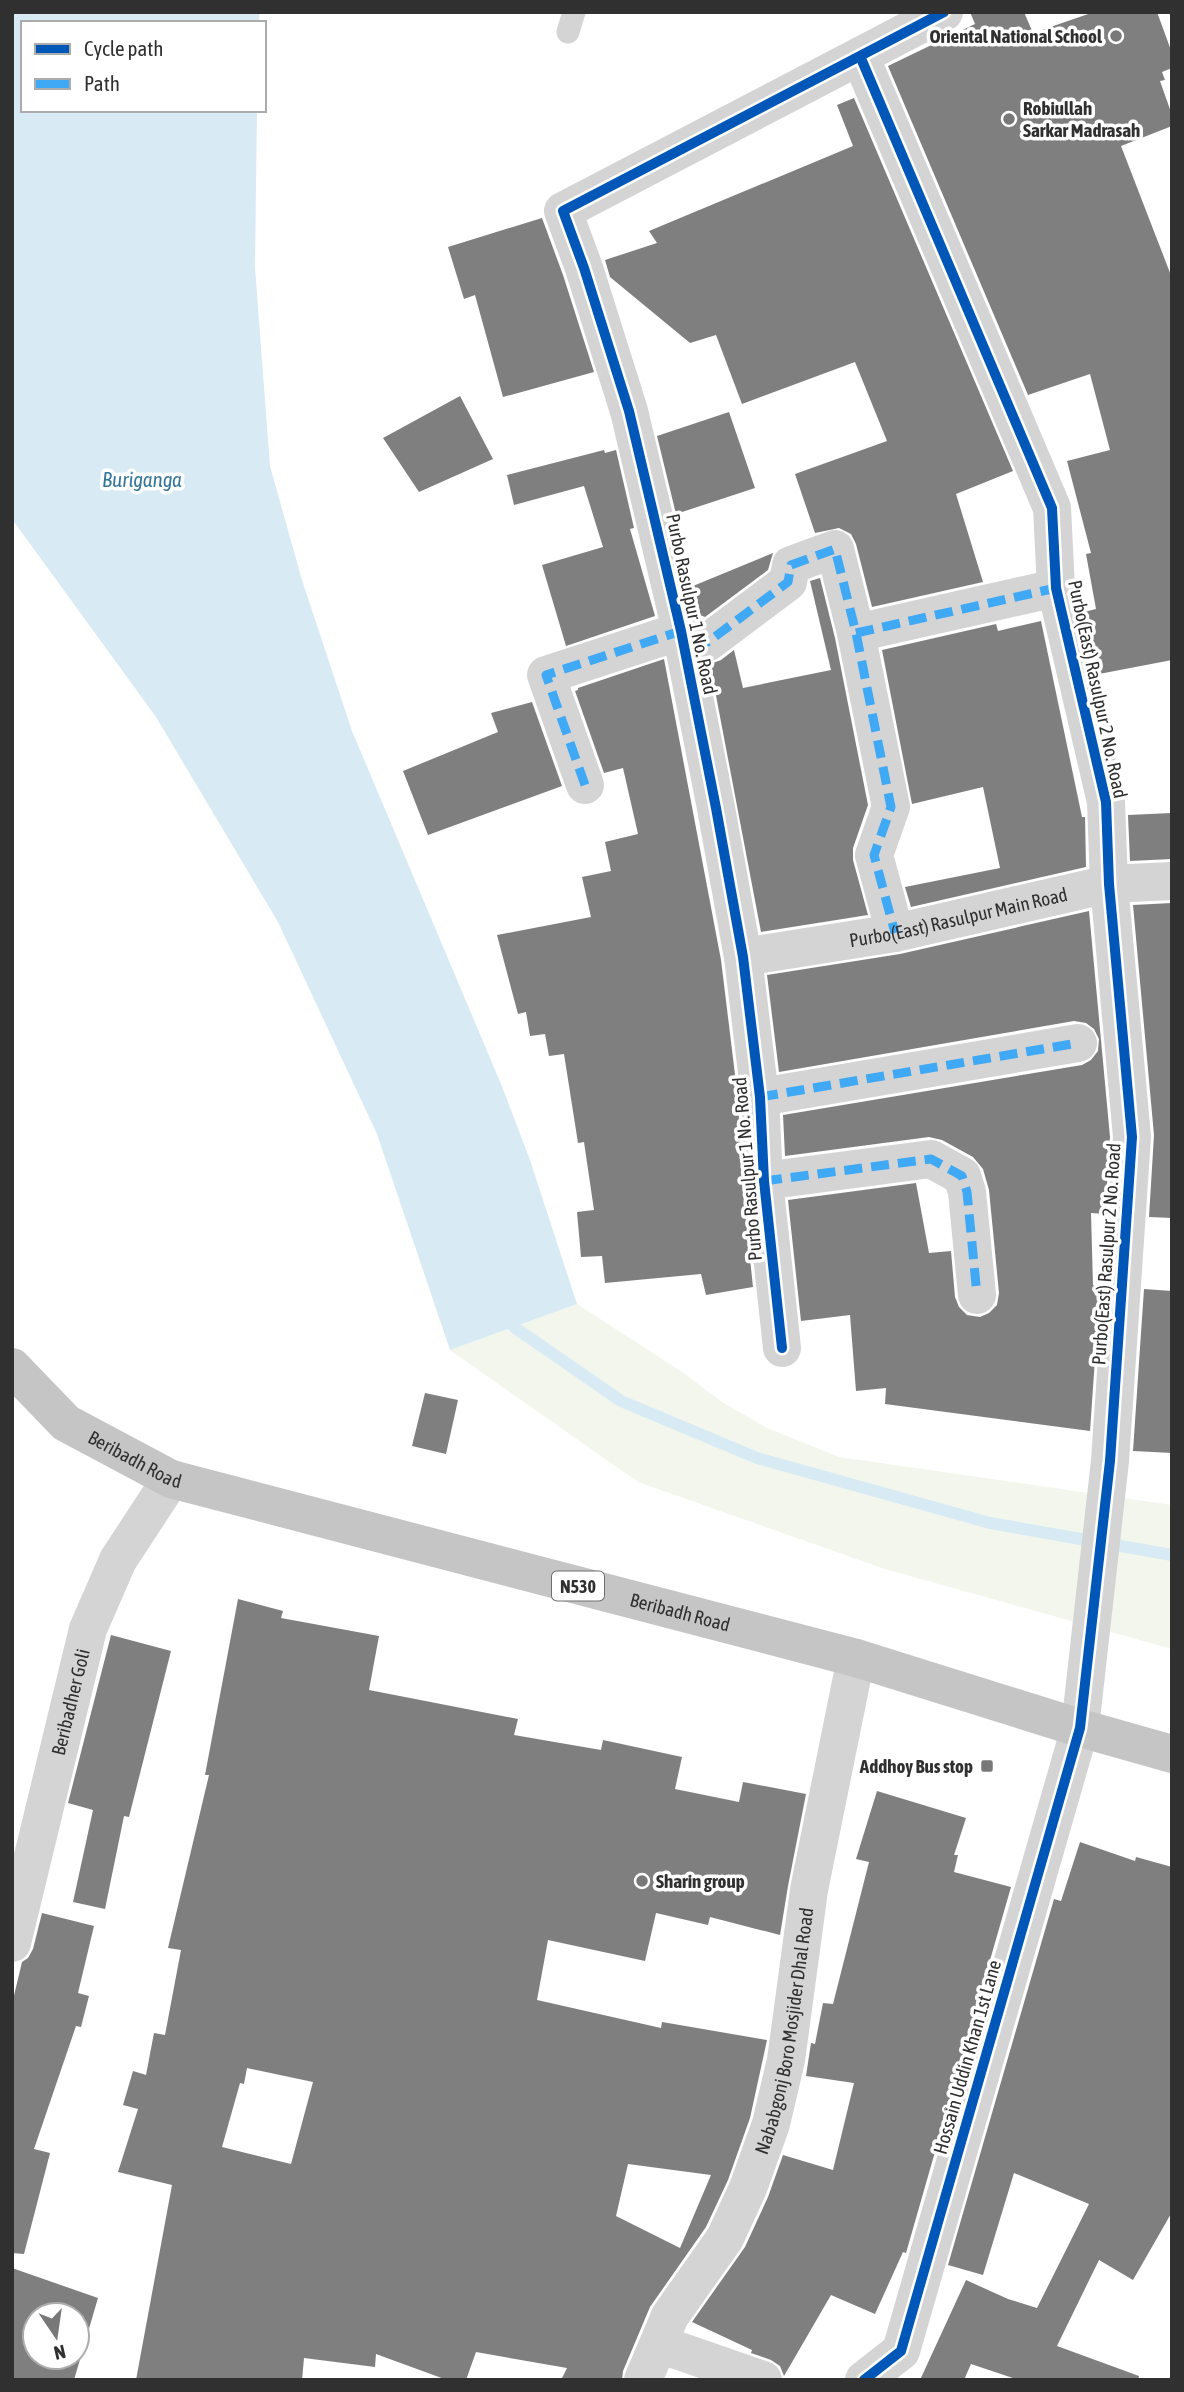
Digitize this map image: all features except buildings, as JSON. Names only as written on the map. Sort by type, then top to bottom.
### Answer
[{"type":"highway","name":"Beribadh Road","points":[[12,1367],[66,1423],[171,1479],[856,1658],[1172,1754]]},
{"type":"street","points":[[860,56],[944,12]]},
{"type":"street","name":"Purbo(East) Rasulpur 2 No. Road","points":[[860,56],[1052,508],[1056,588],[1106,802],[1109,884],[1132,1137],[1110,1461],[1086,1684]]},
{"type":"street","name":"Purbo Rasulpur 1 No. Road","points":[[782,1348],[764,1181],[760,1097],[743,957],[681,631],[629,411],[563,211],[860,56]]},
{"type":"street","points":[[585,785],[546,675],[681,631],[708,642],[788,582],[792,565],[835,549],[856,633],[891,807],[874,855],[895,933]]},
{"type":"street","points":[[856,633],[1056,588]]},
{"type":"street","name":"Purbo(East) Rasulpur Main Road","points":[[743,957],[895,933],[1109,884],[1172,881]]},
{"type":"street","points":[[760,1097],[1078,1043]]},
{"type":"street","points":[[764,1181],[931,1159],[962,1176],[967,1192],[977,1295]]},
{"type":"street","name":"Beribadher Goli","points":[[12,1942],[88,1629],[118,1560],[171,1479]]},
{"type":"street","name":"Nababgonj Boro Mosjider Dhal Road","points":[[643,2380],[670,2316],[725,2238],[748,2188],[771,2124],[786,2060],[809,1890],[856,1658]]},
{"type":"street","name":"Hossain Uddin Khan 1st Lane","points":[[864,2380],[901,2351],[1080,1728],[1086,1684]]},
{"type":"street","points":[[659,2344],[763,2380]]},
{"type":"shaded area","points":[[577,1304],[682,1372],[722,1402],[767,1428],[839,1457],[1172,1505],[1172,1649],[885,1569],[638,1482],[450,1350]]},
{"type":"water","name":"Buriganga","points":[[12,12],[259,12],[259,21],[21,21],[21,112],[257,112],[255,268],[270,466],[302,580],[352,731],[501,1084],[530,1160],[577,1304],[450,1350],[377,1134],[278,922],[156,717],[12,519]]},
{"type":"waterway","points":[[514,1327],[621,1401],[757,1458],[990,1523],[1172,1555]]},
{"type":"marked path","points":[[585,785],[546,675],[681,631],[708,642],[788,582],[791,565],[835,549],[856,633],[891,807],[874,855],[895,933]]},
{"type":"marked path","points":[[856,633],[1056,588]]},
{"type":"marked path","points":[[760,1097],[1078,1043]]},
{"type":"marked path","points":[[764,1181],[931,1159],[962,1176],[967,1192],[977,1295]]},
{"type":"cycle path","points":[[864,2380],[901,2351],[1080,1728],[1110,1461],[1132,1137],[1109,884],[1106,802],[1056,588],[1052,508],[860,56],[944,12]]},
{"type":"cycle path","points":[[782,1348],[764,1181],[760,1097],[743,957],[716,808],[681,631],[629,411],[563,211],[860,56]]},
{"type":"place","name":"Oriental National School","points":[[1116,36]]},
{"type":"place","name":"Robiullah Sarkar Madrasah","points":[[1009,119]]},
{"type":"place","name":"Addhoy Bus stop","points":[[987,1766]]},
{"type":"place","name":"Sharin group","points":[[642,1881]]}]
